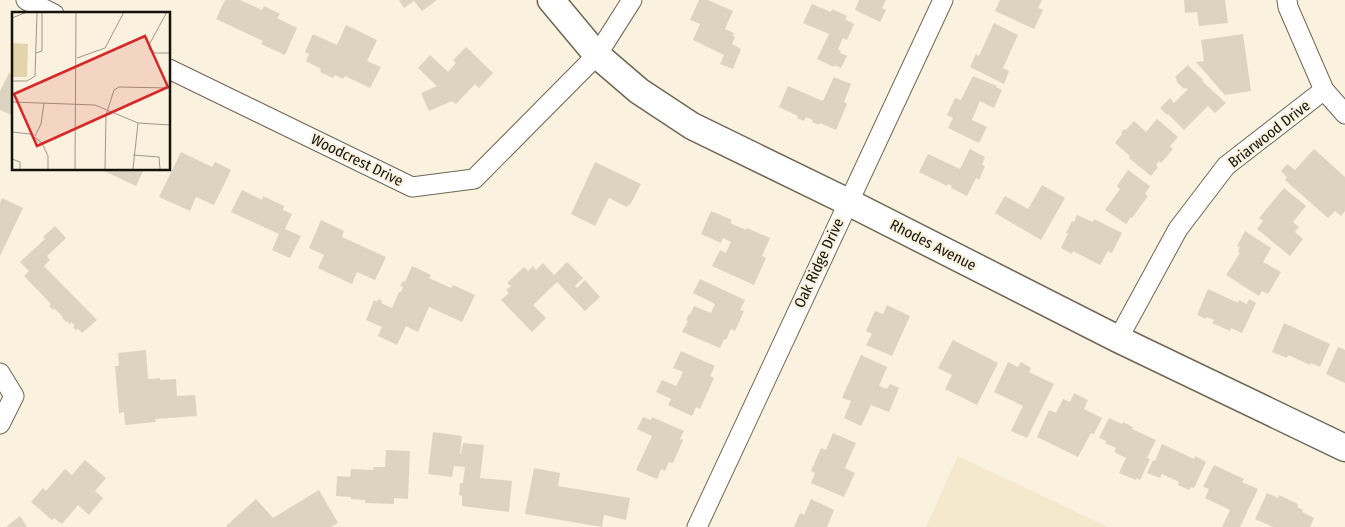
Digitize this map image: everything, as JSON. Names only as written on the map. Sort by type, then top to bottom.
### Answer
[{"type":"main road","name":"Rhodes Avenue","points":[[551,0],[597,55],[639,92],[692,126],[848,202],[1118,339],[1345,448]]},
{"type":"street","points":[[26,0],[50,12]]},
{"type":"street","name":"Woodcrest Drive","points":[[170,69],[412,187],[474,179],[597,55],[632,0]]},
{"type":"street","name":"Oak Ridge Drive","points":[[697,527],[943,0]]},
{"type":"street","name":"Briarwood Drive","points":[[1118,339],[1178,229],[1226,166],[1324,90],[1288,7],[1287,0]]},
{"type":"street","points":[[1324,90],[1345,114]]},
{"type":"street","points":[[0,373],[14,396],[0,424]]},
{"type":"shaded area","points":[[958,456],[1108,527],[926,527]]},
{"type":"building","points":[[225,0],[240,0],[262,10],[264,6],[280,14],[277,18],[297,28],[285,55],[261,44],[263,41],[216,19]]},
{"type":"building","points":[[399,0],[437,0],[422,11],[414,1],[404,8]]},
{"type":"building","points":[[699,0],[708,0],[733,11],[725,29],[734,33],[733,36],[735,37],[732,44],[741,49],[733,69],[720,64],[724,55],[693,40],[700,24],[690,20]]},
{"type":"building","points":[[859,0],[886,0],[882,8],[886,10],[880,22],[855,10]]},
{"type":"building","points":[[1000,0],[1042,0],[1038,8],[1043,10],[1034,29],[995,11]]},
{"type":"building","points":[[1184,0],[1225,0],[1228,23],[1199,26],[1197,12],[1185,13]]},
{"type":"building","points":[[812,4],[831,12],[832,9],[847,16],[845,19],[854,24],[847,40],[843,38],[838,49],[841,51],[840,53],[847,56],[841,68],[835,65],[834,67],[817,59],[829,34],[803,23]]},
{"type":"building","points":[[994,23],[1018,35],[1003,68],[1009,71],[1004,84],[970,67],[976,54],[979,56]]},
{"type":"building","points":[[346,25],[377,40],[367,61],[381,67],[370,88],[345,76],[343,79],[335,75],[333,78],[320,72],[321,69],[306,61],[309,54],[305,52],[313,34],[337,45]]},
{"type":"building","points":[[1243,34],[1251,91],[1225,95],[1196,62],[1204,61],[1201,40]]},
{"type":"building","points":[[466,47],[493,73],[479,88],[475,84],[456,104],[452,101],[429,111],[421,93],[437,86],[418,68],[430,55],[448,72],[456,63],[453,60]]},
{"type":"building","points":[[1188,65],[1226,103],[1215,113],[1208,106],[1184,130],[1160,108],[1170,98],[1174,103],[1188,89],[1184,89],[1176,81],[1175,77]]},
{"type":"building","points":[[9,73],[12,74],[12,115],[0,110],[0,91]]},
{"type":"building","points":[[973,76],[1002,90],[994,108],[980,101],[972,120],[987,127],[979,143],[948,128],[953,118],[947,115],[955,98],[961,100]]},
{"type":"building","points":[[834,77],[851,84],[844,102],[847,104],[836,130],[820,123],[819,125],[812,122],[813,120],[806,117],[804,121],[779,107],[788,86],[823,101]]},
{"type":"building","points":[[1157,119],[1178,137],[1170,146],[1173,149],[1161,163],[1159,161],[1156,165],[1158,167],[1151,176],[1129,158],[1130,156],[1115,143],[1124,129],[1126,130],[1134,121],[1146,132]]},
{"type":"building","points":[[970,149],[985,157],[982,165],[985,166],[979,180],[976,178],[967,196],[951,188],[952,186],[948,184],[947,186],[919,172],[928,154],[960,169]]},
{"type":"building","points":[[1314,149],[1345,177],[1345,211],[1341,216],[1335,211],[1328,218],[1285,180],[1287,177],[1281,171],[1287,164],[1295,170]]},
{"type":"building","points":[[181,152],[212,167],[215,162],[231,170],[214,205],[196,197],[190,211],[159,197]]},
{"type":"building","points":[[595,162],[641,184],[630,205],[627,207],[609,198],[595,226],[571,214]]},
{"type":"building","points":[[102,170],[144,170],[136,186]]},
{"type":"building","points":[[1128,170],[1150,186],[1145,194],[1148,196],[1126,224],[1105,210],[1120,189],[1117,186]]},
{"type":"building","points":[[1042,185],[1065,198],[1041,240],[995,213],[1005,196],[1028,209]]},
{"type":"building","points":[[1284,188],[1306,206],[1293,222],[1299,227],[1295,232],[1303,239],[1290,256],[1257,229],[1263,221],[1259,218]]},
{"type":"building","points":[[242,190],[262,200],[263,196],[284,206],[283,210],[292,214],[285,229],[301,236],[290,258],[272,250],[279,234],[231,212]]},
{"type":"building","points":[[2,198],[23,208],[0,256],[0,203]]},
{"type":"building","points":[[711,211],[732,220],[730,223],[770,238],[762,256],[766,258],[754,285],[712,266],[720,250],[726,253],[731,242],[723,238],[721,243],[701,234]]},
{"type":"building","points":[[1077,215],[1093,222],[1094,219],[1122,233],[1112,253],[1108,251],[1100,265],[1073,251],[1072,254],[1061,248],[1068,233],[1066,233]]},
{"type":"building","points":[[321,220],[344,231],[342,237],[386,257],[375,280],[357,272],[352,284],[318,268],[324,255],[309,248]]},
{"type":"building","points":[[55,226],[66,238],[47,256],[50,260],[44,266],[97,320],[82,333],[73,327],[75,326],[71,322],[70,324],[66,322],[54,308],[53,310],[49,306],[51,304],[24,276],[29,271],[20,262],[45,239],[43,237]]},
{"type":"building","points":[[1245,231],[1271,248],[1263,262],[1281,272],[1268,294],[1262,291],[1259,296],[1226,275],[1240,253],[1238,252],[1240,247],[1237,246]]},
{"type":"building","points":[[567,262],[583,278],[575,286],[577,288],[585,280],[600,297],[585,311],[557,282],[533,305],[546,318],[532,332],[501,300],[509,293],[506,290],[511,286],[507,283],[524,267],[528,271],[533,266],[536,270],[543,263],[554,275]]},
{"type":"building","points":[[412,266],[431,275],[429,278],[451,288],[453,285],[475,295],[462,322],[429,307],[418,332],[406,326],[397,345],[378,336],[382,327],[366,320],[374,300],[377,302],[378,299],[382,301],[381,303],[392,308],[403,287],[400,286],[403,281],[405,282]]},
{"type":"building","points":[[700,279],[745,300],[740,310],[744,311],[735,331],[731,329],[720,348],[682,332],[694,306],[711,313],[715,304],[693,293]]},
{"type":"building","points":[[1208,289],[1238,303],[1239,300],[1247,304],[1249,299],[1256,303],[1242,333],[1231,328],[1230,331],[1212,323],[1214,320],[1197,315]]},
{"type":"building","points":[[887,305],[910,316],[892,356],[866,345],[872,334],[866,331],[875,311],[883,314]]},
{"type":"building","points":[[1284,323],[1330,344],[1320,367],[1311,363],[1310,365],[1288,355],[1287,358],[1272,352]]},
{"type":"building","points":[[953,340],[998,363],[977,405],[945,389],[952,375],[938,368]]},
{"type":"building","points":[[1338,347],[1345,350],[1345,383],[1326,374]]},
{"type":"building","points":[[146,350],[148,379],[176,379],[177,396],[195,395],[197,416],[155,419],[156,422],[125,425],[124,412],[119,413],[115,366],[119,366],[118,353]]},
{"type":"building","points":[[681,351],[715,366],[710,376],[714,378],[700,409],[696,407],[692,416],[668,405],[671,399],[656,392],[662,380],[676,386],[683,372],[673,368]]},
{"type":"building","points":[[861,355],[887,367],[879,386],[887,389],[890,384],[899,388],[889,412],[871,405],[861,426],[844,418],[851,401],[842,398]]},
{"type":"building","points":[[1008,362],[1018,367],[1021,362],[1031,368],[1029,372],[1054,384],[1027,438],[1011,431],[1023,406],[994,392]]},
{"type":"building","points":[[1074,393],[1088,400],[1084,409],[1102,418],[1094,434],[1091,433],[1078,457],[1037,437],[1049,410],[1056,413],[1063,399],[1070,402]]},
{"type":"building","points":[[643,417],[651,420],[652,417],[684,431],[680,439],[683,440],[673,463],[669,462],[665,471],[661,469],[657,479],[636,470],[652,436],[637,429]]},
{"type":"building","points":[[1109,418],[1122,424],[1123,422],[1133,427],[1132,429],[1156,440],[1147,458],[1150,459],[1140,480],[1119,473],[1126,458],[1114,452],[1116,448],[1099,438]]},
{"type":"building","points":[[433,432],[462,436],[460,454],[463,443],[484,445],[480,478],[512,481],[509,512],[462,506],[462,496],[459,495],[460,483],[463,483],[465,467],[454,466],[452,477],[428,474]]},
{"type":"building","points":[[833,433],[856,443],[845,468],[855,473],[844,497],[811,483],[815,473],[811,471],[821,448],[826,450]]},
{"type":"building","points":[[1162,444],[1194,459],[1195,456],[1206,462],[1194,488],[1191,487],[1189,490],[1178,485],[1179,482],[1162,474],[1160,478],[1147,473],[1153,460],[1155,461]]},
{"type":"building","points":[[386,450],[410,451],[408,499],[394,498],[394,504],[365,503],[365,500],[336,496],[337,476],[350,477],[351,469],[373,470],[374,467],[385,467]]},
{"type":"building","points":[[85,460],[106,478],[95,491],[103,498],[89,515],[78,505],[62,524],[54,518],[52,520],[31,502],[43,488],[46,491],[65,469],[72,475]]},
{"type":"building","points":[[1214,465],[1244,479],[1242,482],[1258,489],[1240,527],[1222,527],[1230,510],[1205,498],[1209,489],[1203,487]]},
{"type":"building","points":[[534,468],[560,473],[558,486],[630,498],[626,520],[604,515],[602,527],[525,514]]},
{"type":"building","points":[[319,490],[338,523],[331,527],[226,526],[256,499],[273,518]]},
{"type":"building","points":[[1267,493],[1278,498],[1279,495],[1298,504],[1297,507],[1303,510],[1302,512],[1314,518],[1310,527],[1273,527],[1255,519]]},
{"type":"building","points":[[811,499],[834,510],[827,527],[794,527],[800,513],[804,515]]},
{"type":"building","points":[[20,516],[27,527],[6,527]]}]
